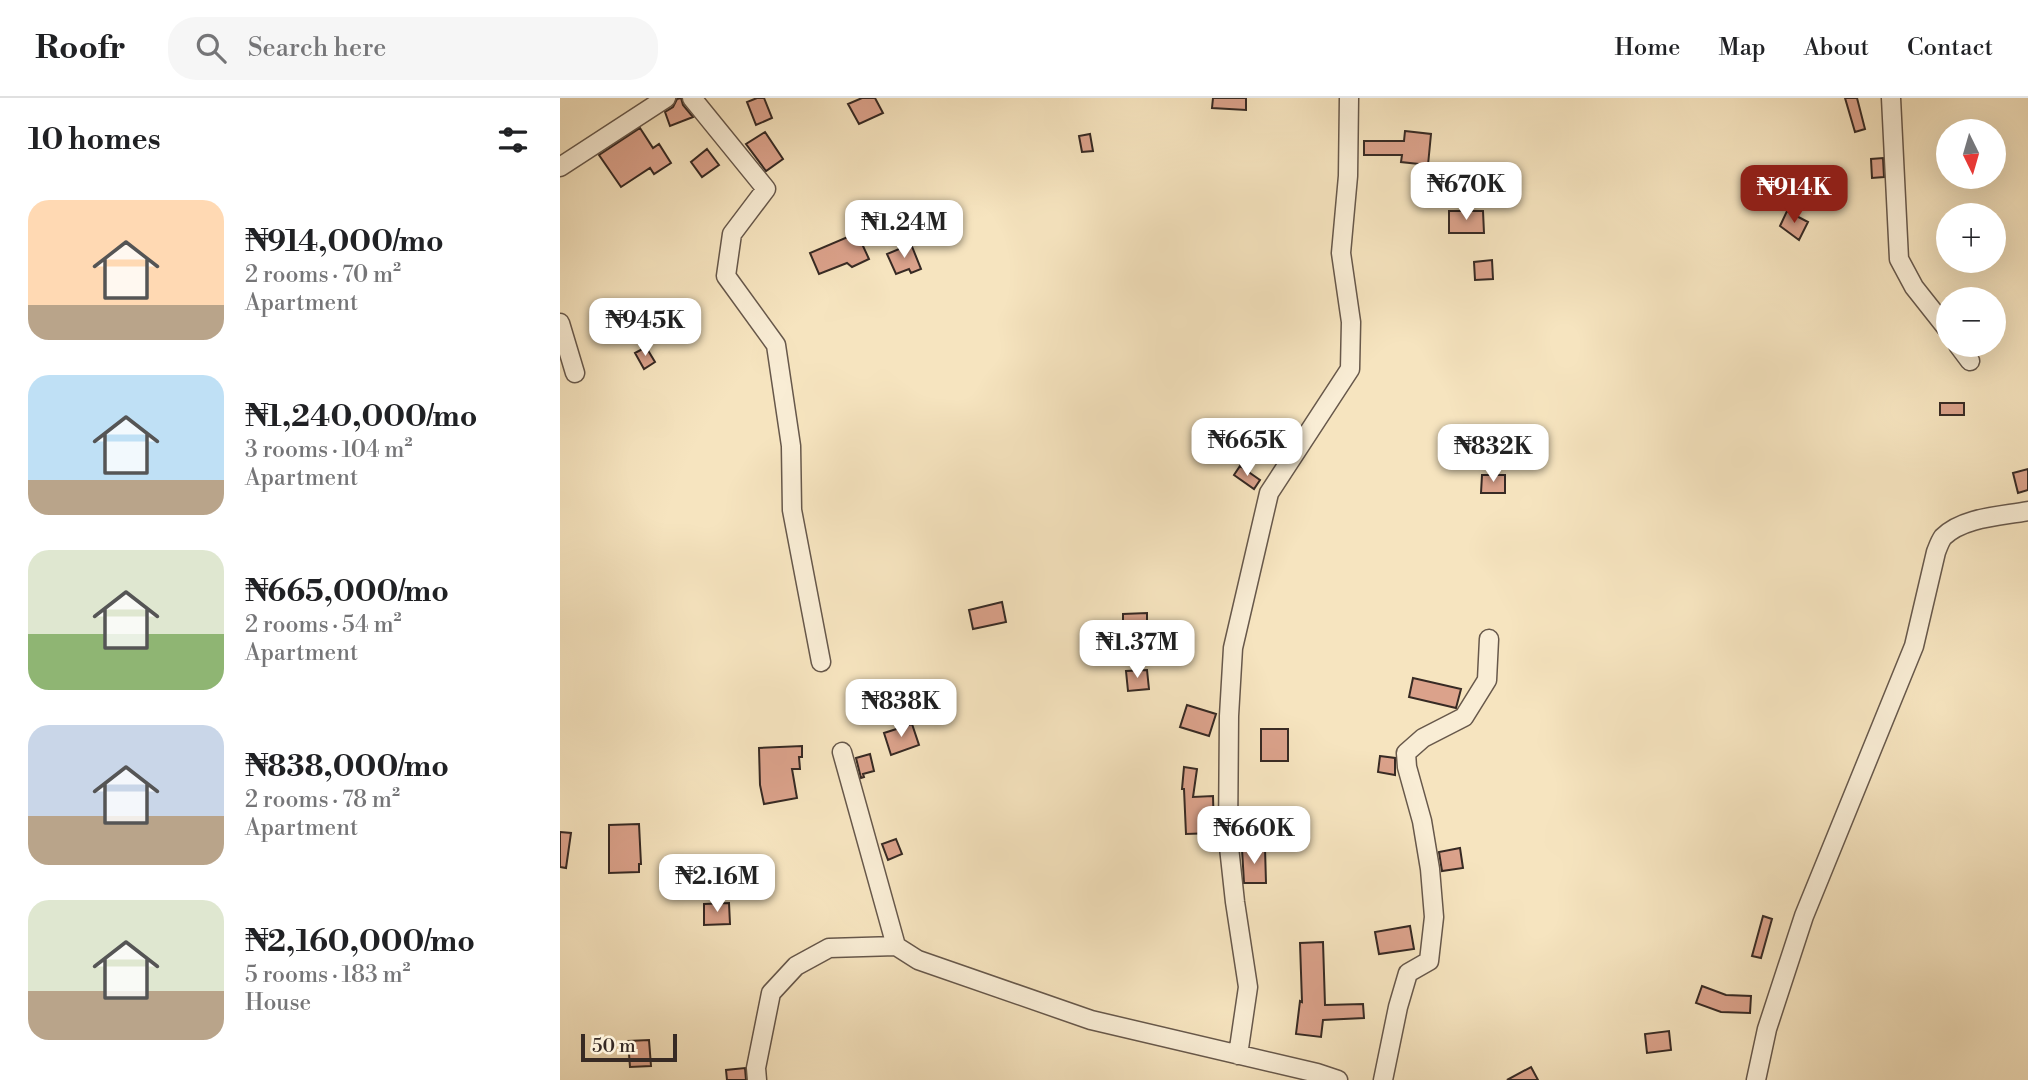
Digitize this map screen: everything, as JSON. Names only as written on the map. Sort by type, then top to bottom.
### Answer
[{"type":"street","points":[[560,167],[666,98]]},
{"type":"street","points":[[692,98],[766,189],[732,234],[726,276],[776,345],[791,446],[792,510],[821,662]]},
{"type":"street","points":[[1238,1055],[1248,987],[1228,838],[1229,716],[1233,648],[1269,493],[1350,369],[1351,322],[1341,253],[1348,176],[1349,98]]},
{"type":"street","points":[[1891,98],[1899,258],[1914,286],[1936,314]]},
{"type":"street","points":[[560,323],[575,373]]},
{"type":"street","points":[[1967,357],[1970,361]]},
{"type":"street","points":[[1756,1080],[1767,1029],[1804,916],[1914,646],[1941,539],[1969,523],[2028,511]]},
{"type":"street","points":[[1383,1080],[1408,972],[1429,961],[1434,918],[1422,821],[1407,767],[1406,753],[1423,737],[1464,717],[1488,680],[1489,639]]},
{"type":"street","points":[[842,752],[896,946]]},
{"type":"street","points":[[757,1080],[756,1068],[771,993],[796,966],[830,948],[896,946],[918,960],[1091,1020],[1338,1080]]},
{"type":"building","points":[[681,98],[693,117],[670,126],[665,112]]},
{"type":"building","points":[[764,98],[772,118],[756,125],[747,102]]},
{"type":"building","points":[[862,98],[875,98],[883,113],[859,124],[848,104]]},
{"type":"building","points":[[1213,98],[1246,98],[1246,110],[1212,108]]},
{"type":"building","points":[[1845,98],[1857,98],[1865,129],[1855,132]]},
{"type":"building","points":[[640,128],[653,148],[659,144],[671,163],[654,174],[650,168],[621,187],[599,155]]},
{"type":"building","points":[[1405,131],[1431,134],[1428,165],[1401,162],[1402,155],[1364,155],[1364,141],[1404,141]]},
{"type":"building","points":[[765,132],[783,159],[766,171],[746,144]]},
{"type":"building","points":[[1090,134],[1093,151],[1082,152],[1079,136]]},
{"type":"building","points":[[707,149],[719,165],[702,177],[691,162]]},
{"type":"building","points":[[1883,158],[1884,177],[1872,178],[1871,159]]},
{"type":"building","points":[[1449,211],[1483,211],[1484,233],[1449,233]]},
{"type":"building","points":[[1787,211],[1808,222],[1799,240],[1780,226]]},
{"type":"building","points":[[857,233],[869,259],[852,267],[847,263],[819,274],[810,253]]},
{"type":"building","points":[[911,244],[921,269],[911,273],[909,269],[896,274],[887,254]]},
{"type":"building","points":[[1492,260],[1493,279],[1475,280],[1474,262]]},
{"type":"building","points":[[612,301],[628,334],[611,342],[595,309]]},
{"type":"building","points":[[646,347],[655,362],[644,369],[635,353]]},
{"type":"building","points":[[1940,403],[1964,403],[1964,415],[1940,415]]},
{"type":"building","points":[[1240,466],[1260,480],[1254,489],[1234,475]]},
{"type":"building","points":[[2028,469],[2028,490],[2018,493],[2013,473]]},
{"type":"building","points":[[1482,475],[1505,475],[1505,493],[1481,493]]},
{"type":"building","points":[[1002,602],[1006,622],[973,629],[969,610]]},
{"type":"building","points":[[1147,613],[1147,635],[1123,636],[1123,614]]},
{"type":"building","points":[[1147,670],[1149,689],[1128,691],[1126,671]]},
{"type":"building","points":[[1413,678],[1461,689],[1456,708],[1409,697]]},
{"type":"building","points":[[1187,705],[1216,714],[1209,736],[1180,727]]},
{"type":"building","points":[[912,724],[919,745],[891,755],[884,733]]},
{"type":"building","points":[[1261,729],[1288,729],[1288,761],[1261,761]]},
{"type":"building","points":[[802,746],[800,769],[792,769],[797,798],[764,804],[760,785],[759,748]]},
{"type":"building","points":[[870,754],[874,771],[863,774],[864,777],[861,778],[856,758]]},
{"type":"building","points":[[1380,756],[1395,758],[1395,775],[1378,772]]},
{"type":"building","points":[[1184,767],[1197,769],[1193,797],[1213,796],[1214,833],[1186,834],[1182,789]]},
{"type":"building","points":[[639,824],[639,872],[609,873],[609,825]]},
{"type":"building","points":[[560,832],[571,833],[566,868],[560,867]]},
{"type":"building","points":[[896,839],[902,854],[888,860],[882,844]]},
{"type":"building","points":[[1265,848],[1266,883],[1244,883],[1242,849]]},
{"type":"building","points":[[1460,848],[1463,868],[1442,871],[1439,852]]},
{"type":"building","points":[[729,903],[730,924],[704,925],[704,904]]},
{"type":"building","points":[[1763,916],[1772,919],[1761,958],[1752,956]]},
{"type":"building","points":[[1410,926],[1414,949],[1379,954],[1375,932]]},
{"type":"building","points":[[1323,942],[1325,1005],[1363,1004],[1364,1018],[1323,1020],[1321,1037],[1296,1034],[1300,1001],[1302,1002],[1300,943]]},
{"type":"building","points":[[1702,986],[1726,995],[1751,996],[1750,1013],[1721,1012],[1696,1003]]},
{"type":"building","points":[[1669,1031],[1671,1050],[1647,1053],[1645,1034]]},
{"type":"building","points":[[649,1040],[651,1066],[630,1067],[628,1041]]},
{"type":"building","points":[[1531,1067],[1538,1080],[1507,1080]]},
{"type":"building","points":[[745,1068],[746,1080],[727,1080],[726,1070]]}]
